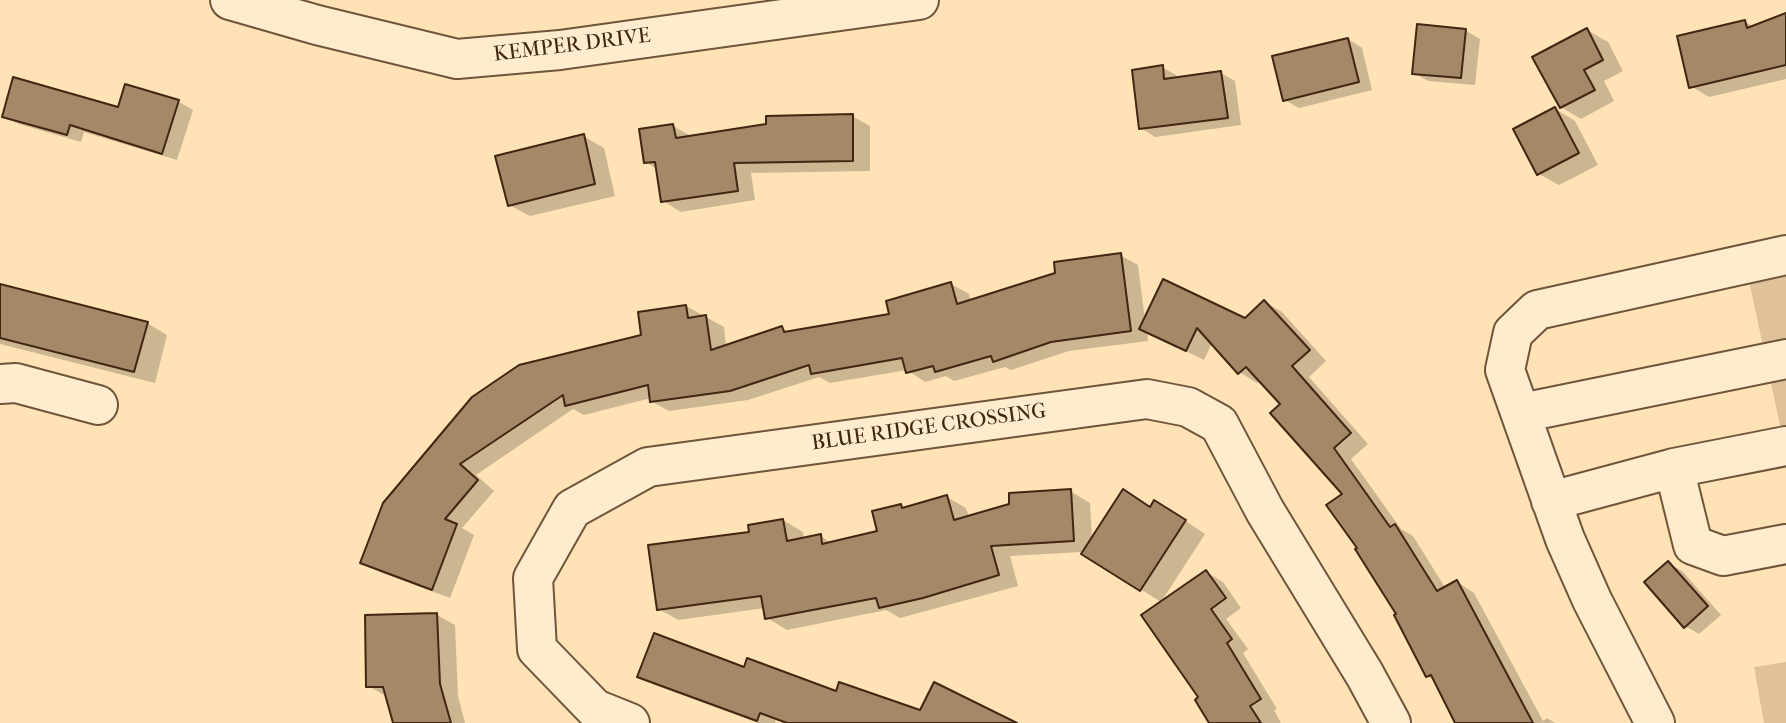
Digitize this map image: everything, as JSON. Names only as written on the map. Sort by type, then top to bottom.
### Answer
[{"type":"street","name":"KEMPER DRIVE","points":[[230,0],[317,25],[457,59],[560,50],[871,3],[919,0]]},
{"type":"street","points":[[1655,723],[1592,600],[1551,501],[1505,370],[1513,333],[1537,310],[1786,256]]},
{"type":"street","points":[[1521,413],[1786,359]]},
{"type":"street","points":[[0,384],[16,383],[98,405]]},
{"type":"street","name":"BLUE RIDGE CROSSING","points":[[630,723],[595,709],[537,649],[533,578],[572,509],[648,467],[1147,399],[1188,407],[1219,424],[1265,511],[1365,675],[1391,723]]},
{"type":"street","points":[[1551,501],[1674,468],[1786,446]]},
{"type":"street","points":[[1674,468],[1693,545],[1723,556],[1786,544]]},
{"type":"shaded area","points":[[1786,267],[1786,453],[1748,276]]},
{"type":"shaded area","points":[[1786,662],[1786,723],[1764,723],[1754,667]]},
{"type":"building","points":[[1786,13],[1786,65],[1689,88],[1677,36],[1745,20],[1747,28]]},
{"type":"building","points":[[1417,24],[1466,29],[1461,78],[1412,74]]},
{"type":"building","points":[[1587,28],[1603,60],[1584,70],[1595,90],[1560,108],[1532,57]]},
{"type":"building","points":[[1348,38],[1359,82],[1283,101],[1272,56]]},
{"type":"building","points":[[1163,65],[1164,79],[1221,71],[1228,118],[1139,129],[1132,70]]},
{"type":"building","points":[[13,77],[118,107],[125,84],[179,100],[162,154],[70,125],[67,135],[2,117]]},
{"type":"building","points":[[1555,107],[1579,153],[1537,175],[1513,129]]},
{"type":"building","points":[[853,114],[853,161],[734,163],[738,191],[661,202],[655,162],[644,163],[639,129],[673,124],[676,138],[766,124],[766,116]]},
{"type":"building","points":[[584,134],[595,184],[508,206],[495,156]]},
{"type":"building","points":[[1121,253],[1131,331],[1051,342],[993,362],[991,356],[935,372],[933,366],[906,373],[902,358],[811,374],[809,365],[730,391],[650,402],[648,385],[565,406],[563,395],[460,464],[478,480],[445,519],[457,524],[432,590],[360,563],[383,503],[472,397],[519,365],[641,335],[638,312],[686,305],[688,318],[706,315],[711,350],[782,326],[784,332],[889,314],[886,301],[951,282],[957,304],[1055,273],[1054,262]]},
{"type":"building","points":[[1163,279],[1245,318],[1264,300],[1310,350],[1292,366],[1351,433],[1334,448],[1390,527],[1395,524],[1437,591],[1457,580],[1533,723],[1455,723],[1431,675],[1426,677],[1394,615],[1396,614],[1355,549],[1357,548],[1326,505],[1342,494],[1270,413],[1280,404],[1246,367],[1238,374],[1197,328],[1186,351],[1139,329]]},
{"type":"building","points":[[0,284],[148,322],[134,372],[0,338]]},
{"type":"building","points":[[1071,489],[1074,541],[991,546],[999,575],[923,598],[879,608],[876,598],[765,619],[761,596],[657,610],[648,545],[749,532],[748,525],[783,519],[787,541],[821,534],[822,544],[877,531],[872,511],[901,504],[902,508],[947,495],[954,520],[1009,504],[1009,493]]},
{"type":"building","points":[[1123,489],[1150,507],[1154,500],[1186,520],[1140,591],[1081,554]]},
{"type":"building","points":[[1668,561],[1708,606],[1684,628],[1644,582]]},
{"type":"building","points":[[1206,570],[1226,598],[1211,609],[1232,639],[1227,643],[1261,699],[1250,706],[1261,723],[1209,723],[1195,700],[1198,697],[1141,615]]},
{"type":"building","points":[[437,613],[440,684],[451,723],[393,723],[383,687],[366,687],[365,615]]},
{"type":"building","points":[[654,633],[744,667],[747,658],[836,691],[839,682],[920,710],[934,682],[1017,723],[787,723],[760,713],[757,721],[637,677]]}]
